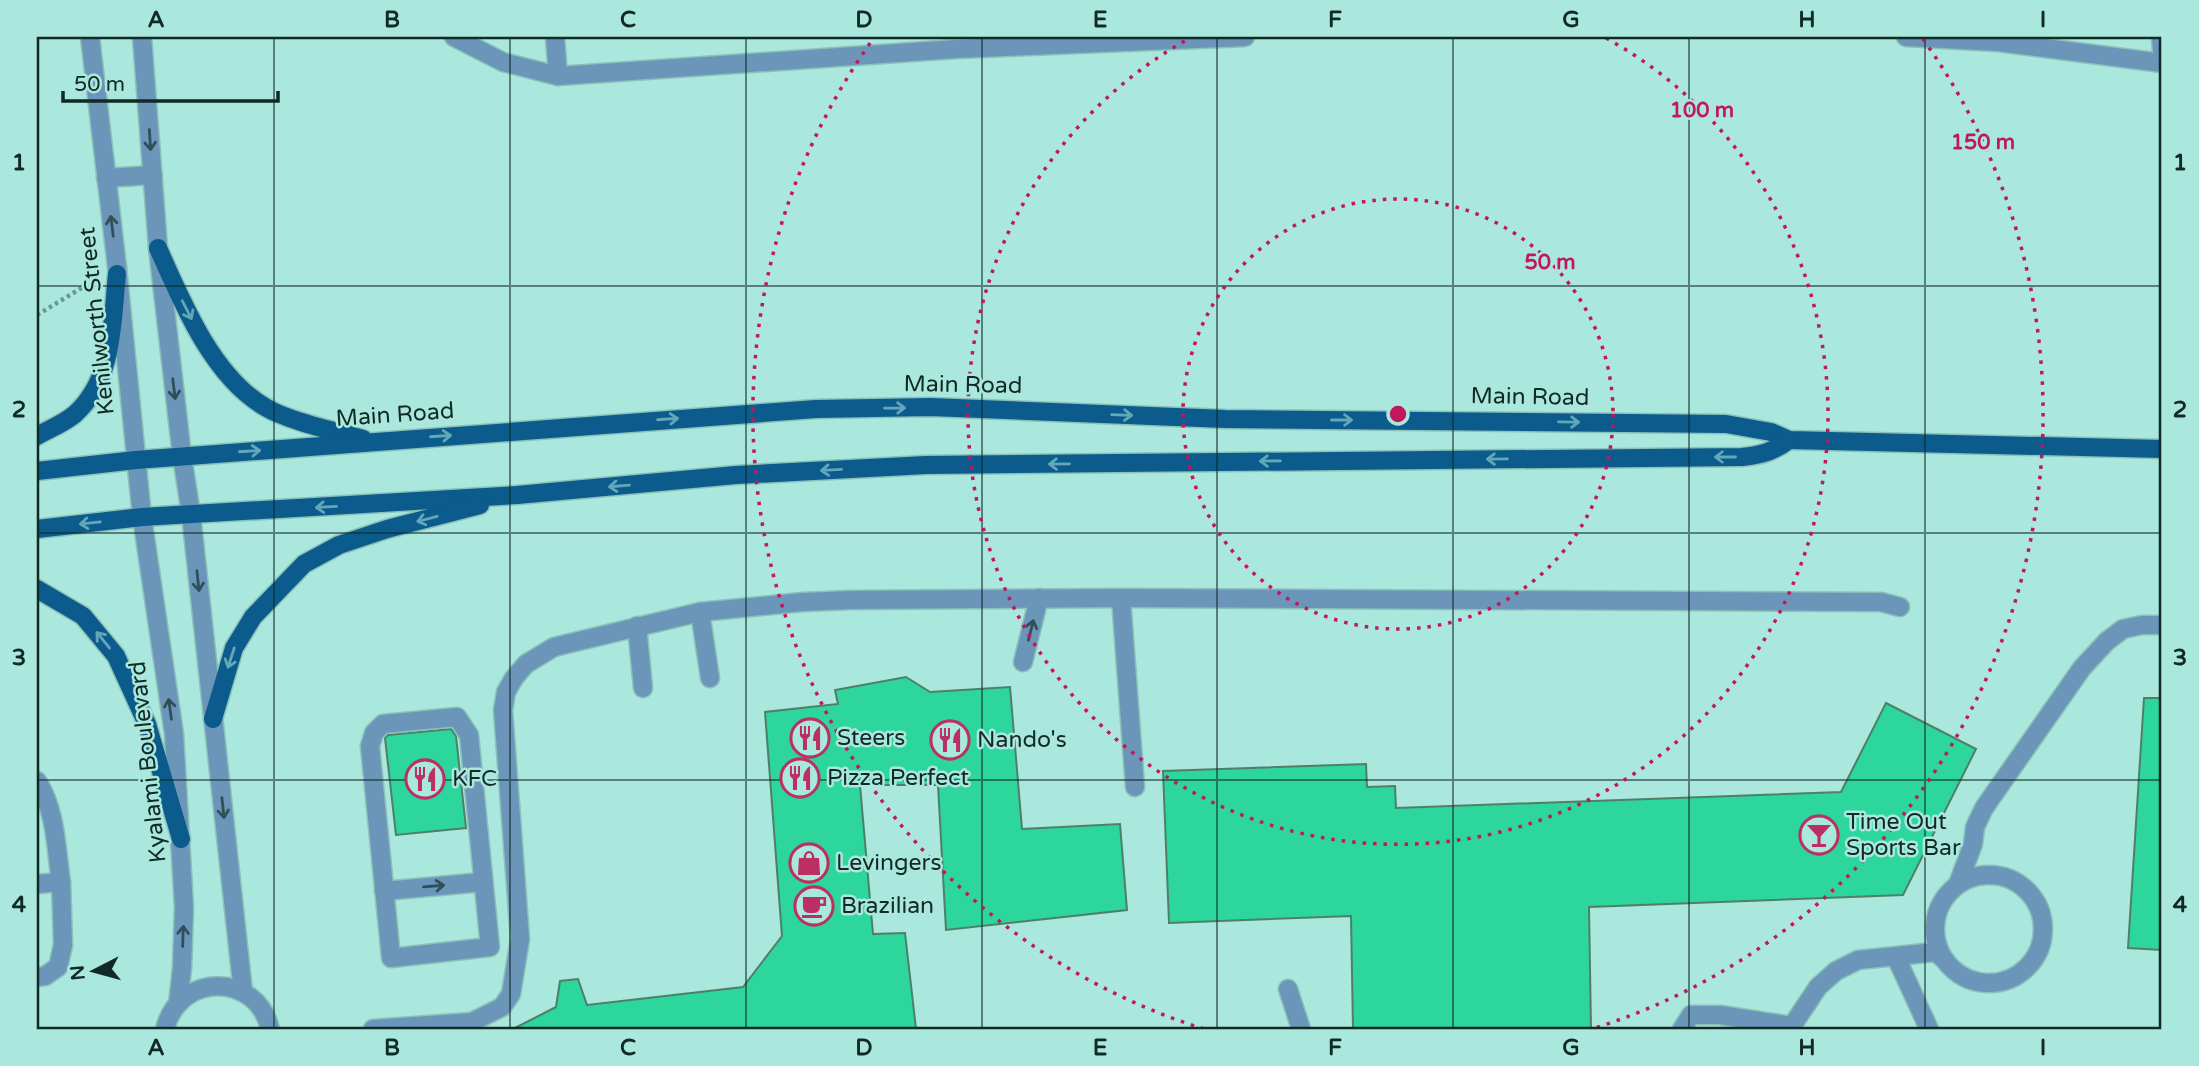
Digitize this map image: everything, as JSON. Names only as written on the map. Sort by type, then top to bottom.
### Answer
[{"type":"main road","points":[[158,248],[188,314],[216,359],[240,389],[266,408],[373,442]]},
{"type":"main road","points":[[37,436],[75,414],[93,392],[107,362],[117,271]]},
{"type":"main road","name":"Main Road","points":[[37,471],[182,456],[816,409],[931,407],[1225,419],[1726,424],[1771,432],[1788,440],[2162,449]]},
{"type":"main road","name":"Main Road","points":[[37,529],[142,517],[517,495],[736,475],[926,465],[1742,457],[1763,455],[1776,450],[1788,440]]},
{"type":"main road","points":[[213,719],[234,648],[253,617],[304,564],[339,545],[387,529],[517,495]]},
{"type":"main road","points":[[37,589],[83,616],[116,656],[147,724],[181,839]]},
{"type":"street","name":"Kenilworth Street","points":[[90,37],[142,517]]},
{"type":"street","points":[[142,37],[158,248],[191,514],[243,992]]},
{"type":"street","points":[[454,37],[503,62],[558,76],[956,43],[1245,37]]},
{"type":"street","points":[[555,37],[558,76]]},
{"type":"street","points":[[1906,37],[1998,42],[2162,63]]},
{"type":"street","points":[[2161,37],[2162,51]]},
{"type":"street","points":[[106,178],[153,175]]},
{"type":"street","name":"Kyalami Boulevard","points":[[142,517],[174,734],[181,839],[184,908],[182,968],[178,1004],[168,1018],[165,1029]]},
{"type":"street","points":[[1023,662],[1039,598]]},
{"type":"street","points":[[1121,598],[1135,787]]},
{"type":"street","points":[[373,1029],[472,1026],[502,1007],[511,994],[520,939],[503,710],[506,692],[514,678],[527,664],[554,647],[700,612],[851,600],[1121,598],[1854,602],[1900,607]]},
{"type":"street","points":[[700,612],[710,678]]},
{"type":"street","points":[[1958,884],[1973,844],[1975,827],[1984,808],[2082,667],[2123,629],[2162,625]]},
{"type":"street","points":[[637,626],[643,688]]},
{"type":"street","points":[[490,947],[469,735],[457,717],[383,724],[374,733],[370,746],[391,958],[490,947],[517,964]]},
{"type":"street","points":[[37,781],[46,794],[51,810],[61,882],[63,946],[58,967],[46,976],[37,977]]},
{"type":"street","points":[[1682,1029],[1690,1015],[1720,1015],[1791,1028],[1818,987],[1836,971],[1858,960],[1935,952],[1956,972],[1971,980],[1987,983],[2004,981],[2020,974],[2032,962],[2040,947],[2043,930],[2041,913],[2034,898],[2022,885],[2007,877],[1990,874],[1973,876],[1958,884],[1946,895],[1938,910],[1934,927],[1936,944],[1944,960]]},
{"type":"street","points":[[37,882],[61,882]]},
{"type":"street","points":[[384,891],[483,882]]},
{"type":"street","points":[[1896,957],[1929,1029]]},
{"type":"street","points":[[178,1004],[191,993],[208,986],[226,986],[243,992],[258,1003],[268,1018],[270,1029]]},
{"type":"street","points":[[1288,989],[1301,1029]]},
{"type":"path","points":[[37,315],[117,271]]},
{"type":"building","points":[[906,677],[930,692],[1010,687],[1022,829],[1120,824],[1127,910],[946,930],[938,785],[860,785],[873,934],[905,933],[916,1029],[513,1029],[556,1007],[560,981],[578,979],[587,1005],[743,987],[782,936],[765,712],[838,704],[835,690]]},
{"type":"building","points":[[2144,698],[2162,698],[2162,950],[2128,948]]},
{"type":"building","points":[[1886,703],[1976,749],[1903,895],[1589,907],[1591,1029],[1353,1029],[1351,916],[1169,923],[1163,771],[1366,764],[1367,787],[1395,786],[1396,808],[1841,792]]},
{"type":"building","name":"KFC","points":[[451,729],[456,736],[466,828],[396,835],[385,738],[388,735]]},
{"type":"place","name":"Steers","points":[[810,738]]},
{"type":"place","name":"Nando's","points":[[950,740]]},
{"type":"place","name":"Pizza Perfect","points":[[800,778]]},
{"type":"place","name":"KFC","points":[[425,779]]},
{"type":"place","name":"Time Out Sports Bar","points":[[1819,835]]},
{"type":"place","name":"Levingers","points":[[809,863]]},
{"type":"place","name":"Brazilian","points":[[814,906]]}]
